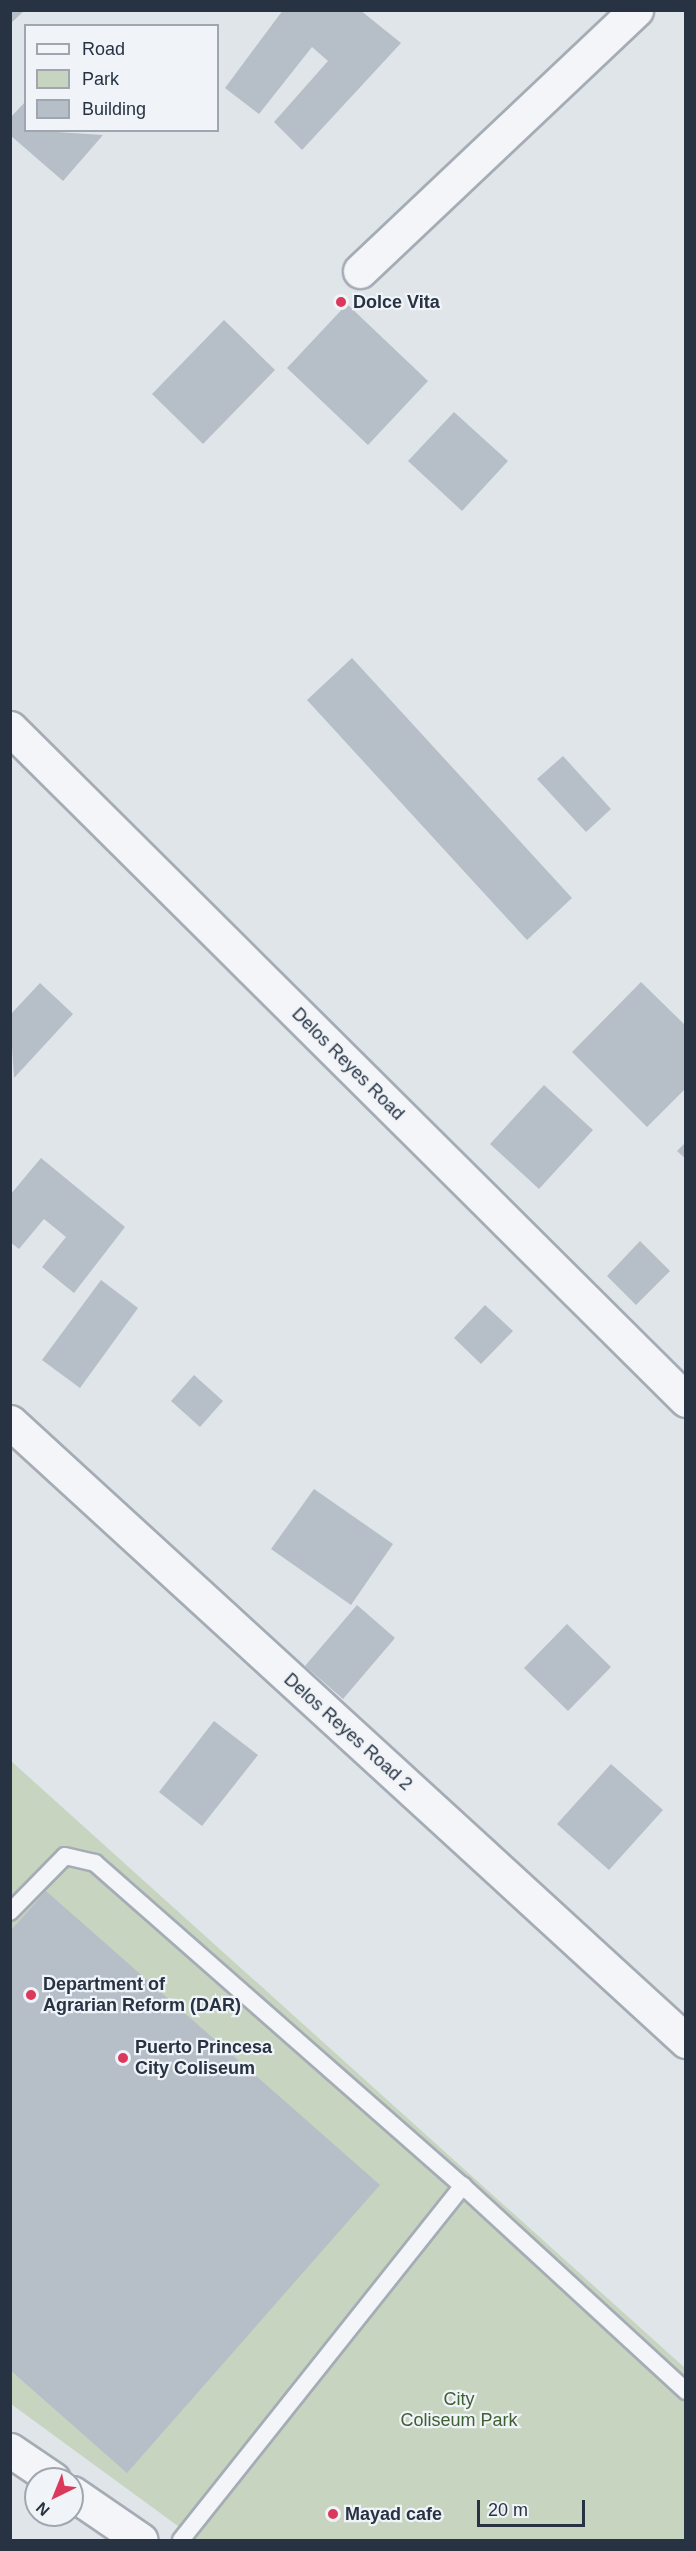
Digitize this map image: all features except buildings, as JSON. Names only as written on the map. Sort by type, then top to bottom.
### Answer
[{"type":"street","points":[[360,271],[636,10]]},
{"type":"street","name":"Delos Reyes Road","points":[[10,728],[686,1400]]},
{"type":"street","name":"Delos Reyes Road 2","points":[[10,1422],[686,2041]]},
{"type":"street","points":[[10,2450],[35,2467]]},
{"type":"street","points":[[84,2501],[141,2541]]},
{"type":"lane","points":[[10,1912],[65,1856],[95,1863],[463,2186],[686,2391]]},
{"type":"lane","points":[[181,2541],[463,2186]]},
{"type":"green space","name":"City Coliseum Park","points":[[11,1761],[685,2368],[685,2540],[197,2540],[11,2404]]},
{"type":"place","name":"Dolce Vita","points":[[341,302]]},
{"type":"place","name":"Department of Agrarian Reform (DAR)","points":[[31,1995]]},
{"type":"place","name":"Puerto Princesa City Coliseum","points":[[123,2058]]},
{"type":"place","name":"Mayad cafe","points":[[333,2514]]}]
